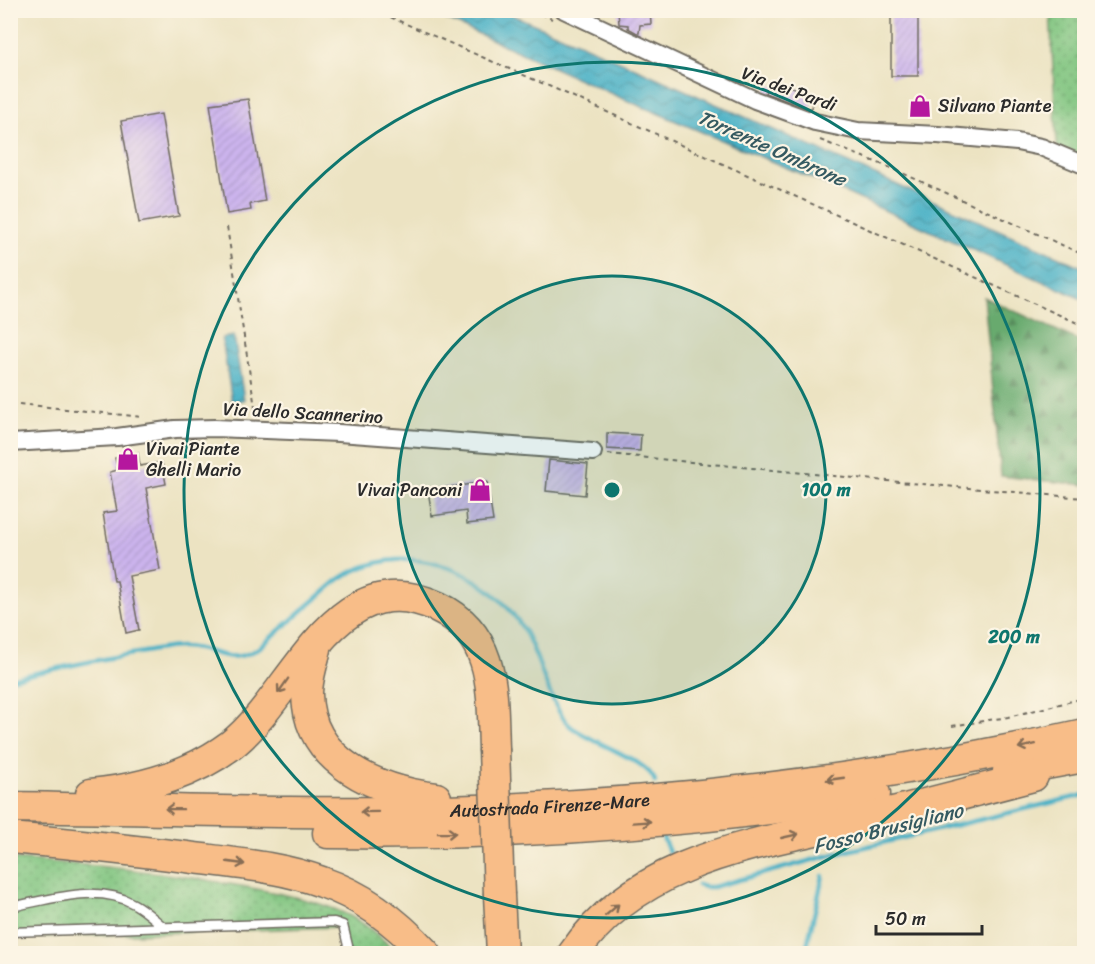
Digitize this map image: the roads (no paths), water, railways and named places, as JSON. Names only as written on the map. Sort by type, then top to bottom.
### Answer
[{"type":"highway","points":[[10,798],[80,795],[127,789],[163,779],[198,765],[231,744],[250,727],[318,640],[351,610],[375,600],[403,598],[432,604],[443,609],[464,625],[473,635],[487,662],[491,683],[502,954]]},
{"type":"highway","points":[[318,640],[308,682],[310,715],[320,739],[344,765],[365,779],[406,794],[444,800],[547,806]]},
{"type":"highway","name":"Autostrada Firenze-Mare","points":[[10,807],[342,812],[446,811],[547,806],[684,796],[876,774],[1084,734]]},
{"type":"highway","points":[[573,954],[594,926],[629,896],[657,879],[700,860],[993,786],[1084,758]]},
{"type":"highway","name":"Autostrada Firenze-Mare","points":[[10,828],[449,833],[576,826],[713,817],[777,809],[1084,758]]},
{"type":"highway","points":[[10,838],[186,857],[293,873],[322,882],[362,900],[407,933],[426,954]]},
{"type":"street","name":"Via dei Pardi","points":[[564,10],[755,100],[815,122],[858,131],[1017,142],[1041,147],[1084,165]]},
{"type":"street","name":"Via dello Scannerino","points":[[10,443],[117,437],[190,428],[258,429],[593,453]]},
{"type":"lane","points":[[10,907],[76,895],[106,894],[136,904],[164,927]]},
{"type":"lane","points":[[10,932],[334,922],[339,923],[345,929],[350,954]]},
{"type":"water","name":"Torrente Ombrone","points":[[428,11],[503,11],[581,44],[1084,268],[1084,300],[837,189],[619,97]]},
{"type":"water","points":[[234,336],[244,400],[232,402],[222,338]]},
{"type":"waterway","name":"Fosso Brusigliano","points":[[10,679],[173,647],[195,648],[222,655],[240,656],[260,647],[338,580],[363,567],[388,561],[415,560],[441,565],[466,575],[508,608],[530,641],[555,705],[569,725],[642,766],[651,774],[655,782]]},
{"type":"waterway","name":"Fosso Brusigliano","points":[[698,885],[713,887],[831,855],[1084,795]]},
{"type":"waterway","name":"Fosso Brusigliano","points":[[662,835],[669,852]]},
{"type":"waterway","points":[[805,954],[823,876]]},
{"type":"place","name":"Silvano Piante","points":[[920,106]]},
{"type":"place","name":"Vivai Piante Ghelli Mario","points":[[128,459]]},
{"type":"place","name":"Vivai Panconi","points":[[480,490]]}]
